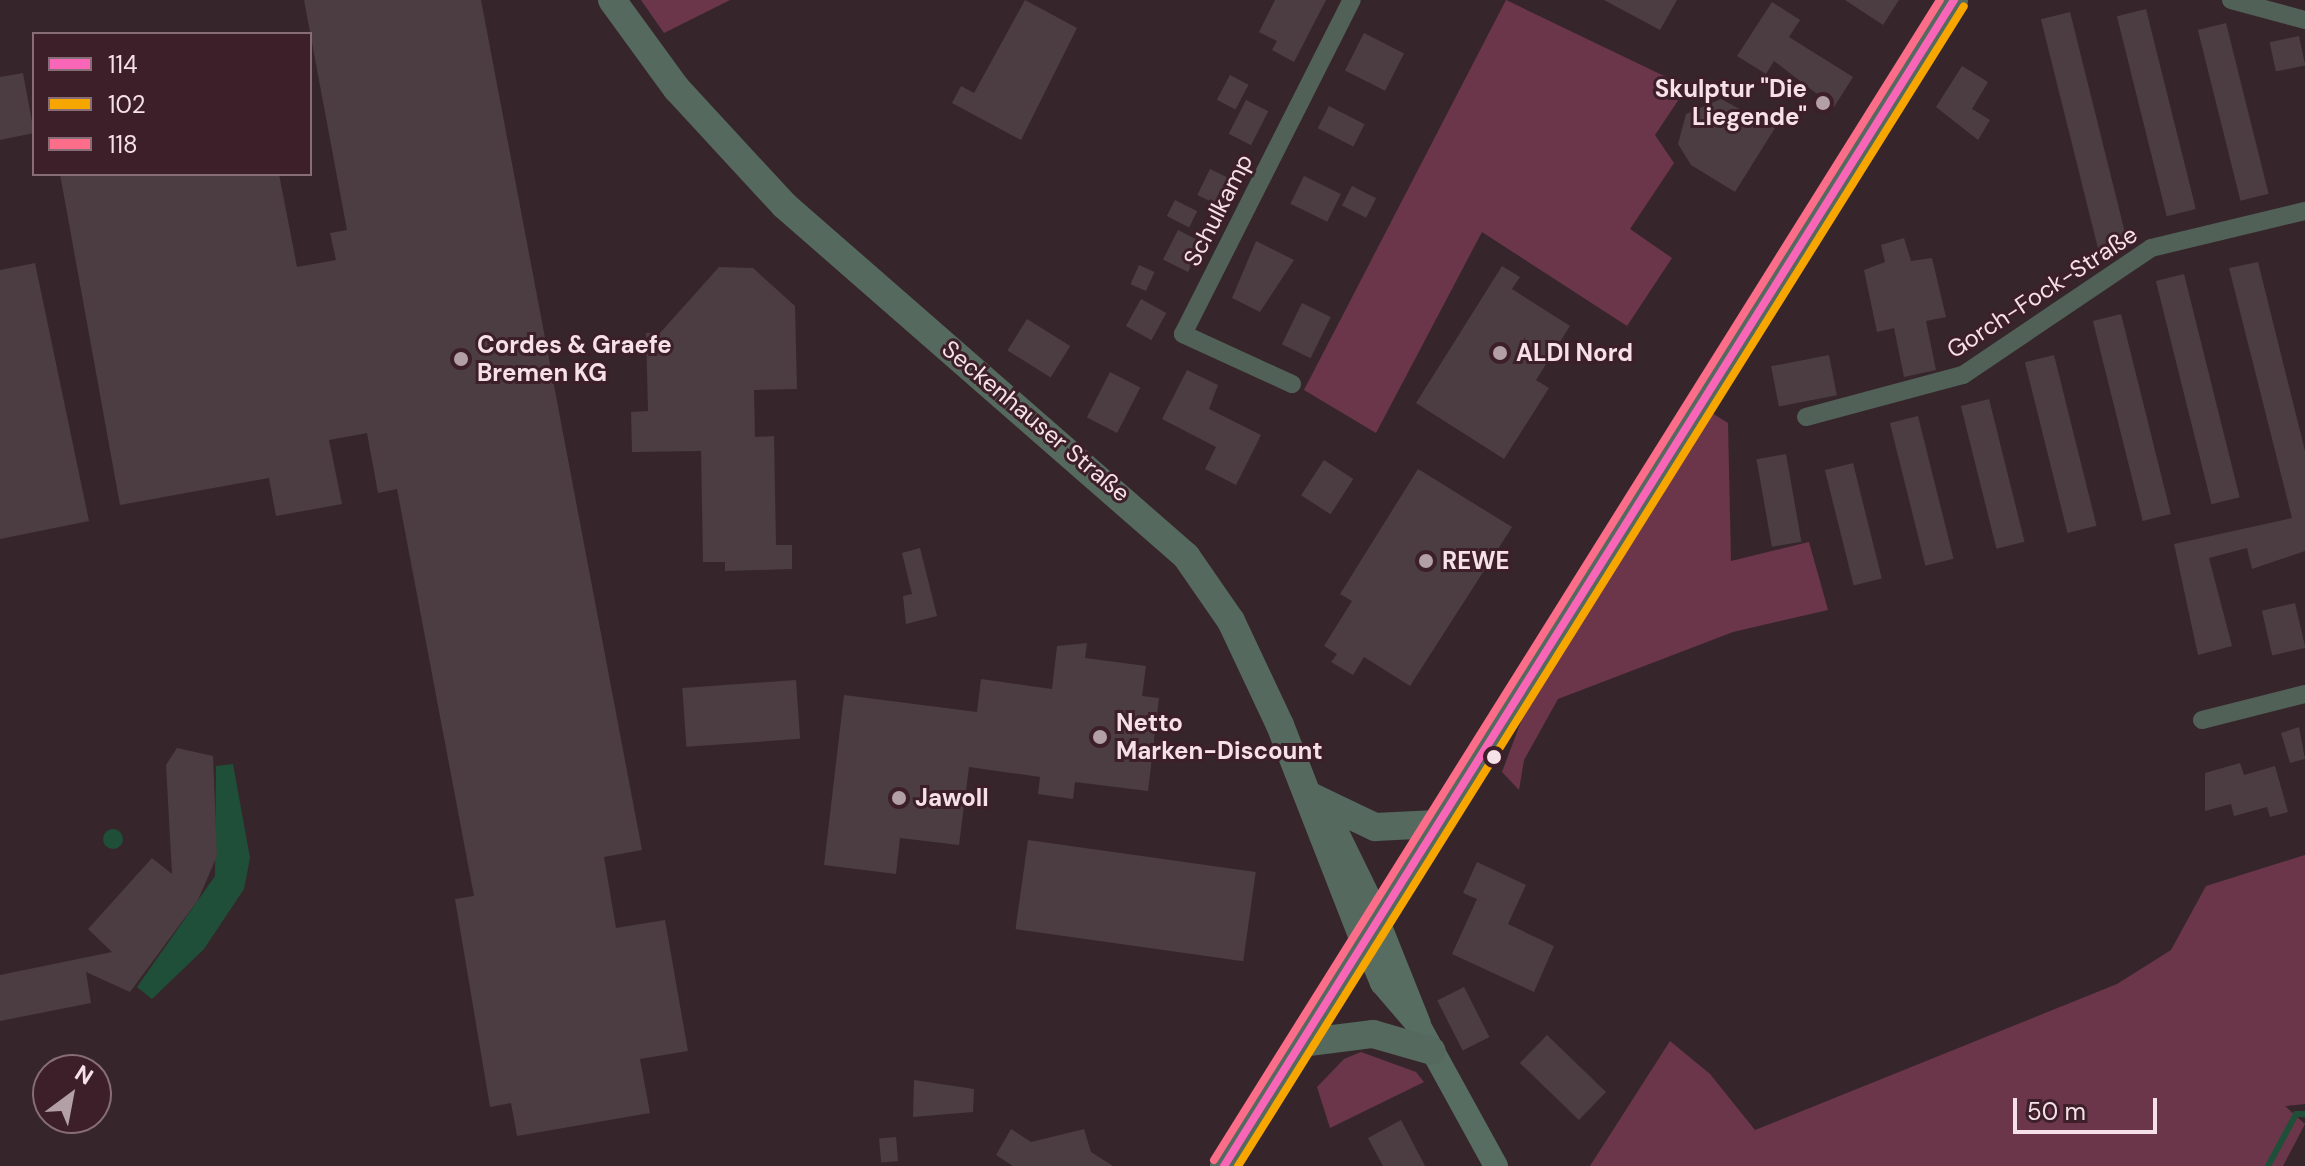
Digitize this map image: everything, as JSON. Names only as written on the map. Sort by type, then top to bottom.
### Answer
[{"type":"main road","name":"Seckenhauser Straße","points":[[612,0],[677,89],[784,205],[1186,556],[1231,621],[1370,930]]},
{"type":"main road","points":[[1224,1166],[1954,0]]},
{"type":"main road","points":[[1315,804],[1375,827],[1437,824]]},
{"type":"main road","points":[[1370,930],[1425,1039],[1496,1166]]},
{"type":"main road","points":[[1301,1043],[1373,1034],[1425,1039]]},
{"type":"street","name":"Schulkamp","points":[[1292,384],[1183,334],[1352,0]]},
{"type":"street","points":[[2231,0],[2305,20]]},
{"type":"street","name":"Gorch-Fock-Straße","points":[[1806,417],[1963,375],[2151,248],[2305,211]]},
{"type":"street","points":[[2202,720],[2305,694]]},
{"type":"shaded area","points":[[641,0],[730,0],[664,33]]},
{"type":"shaded area","points":[[1506,0],[1687,87],[1655,135],[1674,163],[1630,229],[1672,258],[1627,326],[1482,232],[1376,433],[1304,390]]},
{"type":"shaded area","points":[[1712,413],[1728,423],[1731,561],[1809,542],[1828,610],[1733,632],[1558,699],[1524,760],[1519,790],[1502,772],[1522,719]]},
{"type":"shaded area","points":[[233,764],[250,858],[244,889],[204,949],[152,999],[137,987],[215,876],[216,766]]},
{"type":"shaded area","points":[[109,829],[117,829],[123,839],[117,849],[109,849],[103,843],[103,835]]},
{"type":"shaded area","points":[[2305,855],[2305,1104],[2285,1106],[2305,1124],[2283,1166],[1590,1166],[1670,1041],[1710,1074],[1755,1130],[2117,984],[2171,950],[2206,886]]},
{"type":"shaded area","points":[[1361,1052],[1416,1072],[1424,1082],[1330,1128],[1317,1087],[1344,1059]]},
{"type":"building","points":[[304,0],[481,0],[642,850],[604,857],[616,928],[665,920],[688,1051],[640,1059],[650,1113],[517,1136],[511,1103],[490,1107],[455,899],[474,896],[397,489],[378,493],[367,433],[329,440],[342,504],[276,516],[269,478],[120,505],[60,176],[279,176],[297,267],[336,260],[330,233],[347,230]]},
{"type":"building","points":[[1025,0],[1077,28],[1021,140],[952,103],[961,86],[974,93]]},
{"type":"building","points":[[1275,0],[1326,0],[1294,62],[1272,50],[1277,41],[1259,32]]},
{"type":"building","points":[[1604,0],[1677,0],[1660,30]]},
{"type":"building","points":[[1845,0],[1899,0],[1883,25]]},
{"type":"building","points":[[1772,2],[1800,20],[1789,37],[1853,77],[1834,107],[1774,61],[1766,74],[1737,56]]},
{"type":"building","points":[[2146,9],[2196,209],[2167,216],[2117,16]]},
{"type":"building","points":[[2070,12],[2127,241],[2098,248],[2041,19]]},
{"type":"building","points":[[2226,23],[2269,194],[2240,201],[2198,30]]},
{"type":"building","points":[[1364,33],[1404,53],[1385,91],[1345,70]]},
{"type":"building","points":[[2299,36],[2305,65],[2276,72],[2270,42]]},
{"type":"building","points":[[1962,66],[1988,82],[1972,109],[1990,120],[1978,140],[1936,107]]},
{"type":"building","points":[[23,73],[32,133],[0,140],[0,77]]},
{"type":"building","points":[[1230,75],[1249,85],[1235,110],[1217,100]]},
{"type":"building","points":[[1721,99],[1775,128],[1735,192],[1691,165],[1678,144],[1686,114]]},
{"type":"building","points":[[1246,100],[1268,111],[1251,145],[1229,134]]},
{"type":"building","points":[[1329,106],[1365,124],[1353,146],[1318,128]]},
{"type":"building","points":[[1210,169],[1235,181],[1222,207],[1197,195]]},
{"type":"building","points":[[1304,176],[1341,194],[1327,222],[1290,204]]},
{"type":"building","points":[[1352,186],[1376,198],[1366,218],[1342,206]]},
{"type":"building","points":[[1175,200],[1197,211],[1189,227],[1167,216]]},
{"type":"building","points":[[1178,230],[1203,243],[1188,272],[1163,259]]},
{"type":"building","points":[[1904,238],[1911,261],[1932,258],[1946,317],[1926,321],[1936,370],[1904,377],[1894,328],[1877,332],[1864,270],[1885,262],[1881,245]]},
{"type":"building","points":[[1256,241],[1294,260],[1260,312],[1232,298]]},
{"type":"building","points":[[2258,262],[2305,451],[2305,551],[2252,569],[2247,548],[2209,558],[2232,646],[2198,655],[2174,544],[2292,518],[2229,268]]},
{"type":"building","points":[[35,263],[89,521],[0,539],[0,270]]},
{"type":"building","points":[[1139,265],[1155,272],[1146,291],[1130,284]]},
{"type":"building","name":"ALDI Nord","points":[[1502,266],[1520,277],[1512,289],[1570,326],[1536,380],[1549,388],[1504,459],[1416,403]]},
{"type":"building","points":[[719,267],[753,268],[795,306],[797,389],[754,390],[755,437],[774,436],[776,545],[792,545],[792,569],[725,571],[725,562],[703,562],[701,451],[632,452],[631,412],[648,411],[646,333],[660,333]]},
{"type":"building","points":[[2184,274],[2240,497],[2212,504],[2156,281]]},
{"type":"building","points":[[1141,299],[1166,313],[1151,340],[1126,326]]},
{"type":"building","points":[[1302,303],[1331,317],[1311,358],[1282,344]]},
{"type":"building","points":[[2121,314],[2171,514],[2143,521],[2093,321]]},
{"type":"building","points":[[1027,319],[1070,346],[1051,377],[1007,350]]},
{"type":"building","points":[[1829,355],[1837,395],[1779,407],[1771,366]]},
{"type":"building","points":[[2054,355],[2097,526],[2067,533],[2025,362]]},
{"type":"building","points":[[1187,370],[1218,385],[1209,409],[1261,435],[1236,485],[1205,469],[1216,447],[1162,419]]},
{"type":"building","points":[[1110,372],[1140,387],[1117,433],[1087,417]]},
{"type":"building","points":[[1989,399],[2025,542],[1996,549],[1961,406]]},
{"type":"building","points":[[1918,416],[1954,559],[1925,566],[1890,423]]},
{"type":"building","points":[[1786,454],[1801,542],[1772,547],[1756,459]]},
{"type":"building","points":[[1324,460],[1353,479],[1330,514],[1301,495]]},
{"type":"building","points":[[1853,463],[1882,578],[1854,585],[1825,470]]},
{"type":"building","name":"REWE","points":[[1418,469],[1512,527],[1410,686],[1364,657],[1353,675],[1331,662],[1337,654],[1324,646],[1352,601],[1340,594]]},
{"type":"building","points":[[920,548],[937,616],[906,624],[903,596],[912,594],[902,553]]},
{"type":"building","points":[[2295,603],[2305,648],[2272,655],[2262,611]]},
{"type":"building","points":[[1087,643],[1085,658],[1146,666],[1142,696],[1159,698],[1148,791],[1075,782],[1073,799],[1038,794],[1040,777],[969,767],[959,845],[900,838],[896,874],[824,865],[844,695],[977,712],[981,679],[1052,689],[1057,646]]},
{"type":"building","points":[[796,680],[800,739],[686,747],[682,688]]},
{"type":"building","points":[[2299,727],[2305,759],[2290,763],[2281,733]]},
{"type":"building","points":[[177,748],[213,756],[217,856],[198,900],[130,992],[86,972],[91,1003],[0,1021],[0,975],[112,952],[88,929],[152,858],[172,874],[166,765]]},
{"type":"building","points":[[2240,763],[2244,775],[2275,766],[2288,812],[2270,817],[2267,807],[2234,816],[2231,804],[2205,811],[2205,773]]},
{"type":"building","points":[[1028,840],[1256,872],[1243,961],[1015,929]]},
{"type":"building","points":[[1477,862],[1526,885],[1508,924],[1554,946],[1534,992],[1452,954],[1477,899],[1463,893]]},
{"type":"building","points":[[1464,987],[1489,1037],[1463,1051],[1437,1001]]},
{"type":"building","points":[[1547,1035],[1606,1092],[1579,1120],[1520,1063]]},
{"type":"building","points":[[914,1080],[974,1089],[973,1112],[913,1117]]},
{"type":"building","points":[[1401,1120],[1425,1166],[1383,1166],[1368,1138]]},
{"type":"building","points":[[1011,1129],[1031,1142],[1084,1129],[1091,1152],[1113,1166],[1013,1166],[996,1155]]},
{"type":"building","points":[[896,1137],[898,1161],[881,1162],[879,1138]]},
{"type":"waterway","points":[[2268,1166],[2296,1114],[2305,1114]]},
{"type":"transit line","name":"118","points":[[1214,1160],[1940,0]]},
{"type":"transit line","name":"114","points":[[1224,1166],[1954,0]]},
{"type":"transit line","name":"102","points":[[1238,1166],[1964,6]]},
{"type":"place","name":"Skulptur \"Die Liegende\"","points":[[1823,103]]},
{"type":"place","name":"ALDI Nord","points":[[1500,353]]},
{"type":"place","name":"Cordes & Graefe Bremen KG","points":[[461,359]]},
{"type":"place","name":"REWE","points":[[1426,561]]},
{"type":"place","name":"Netto Marken-Discount","points":[[1100,737]]},
{"type":"place","name":"Jawoll","points":[[899,798]]}]
